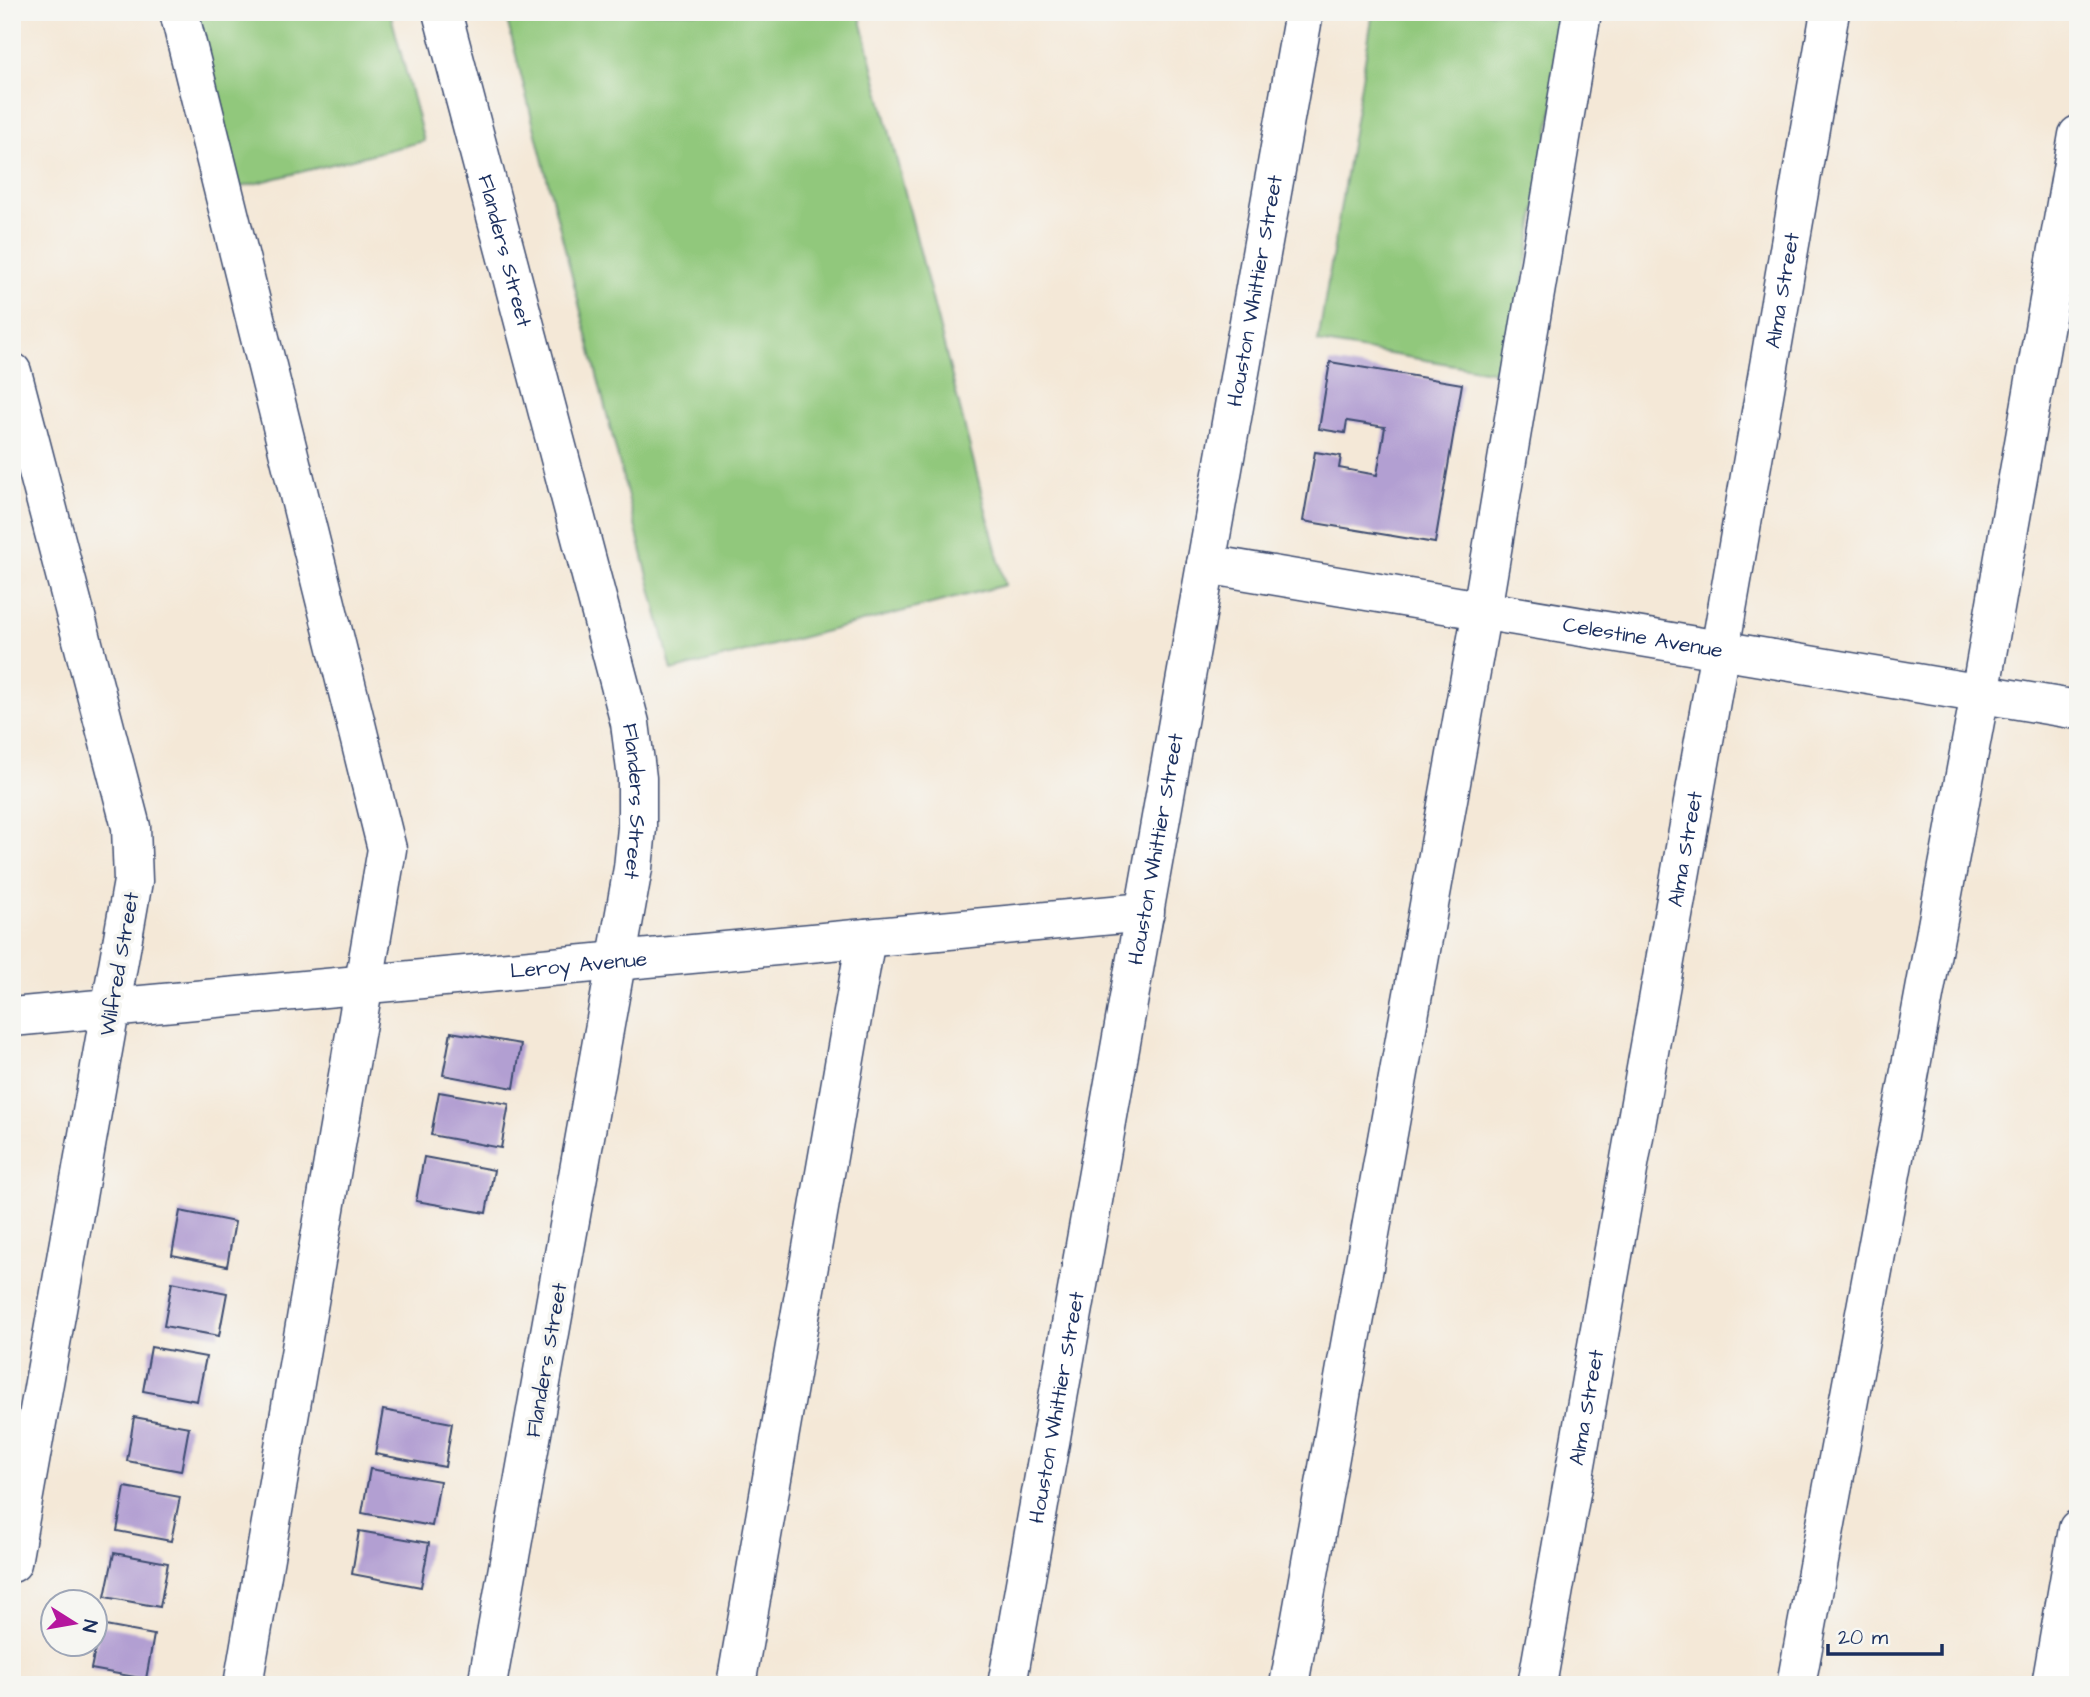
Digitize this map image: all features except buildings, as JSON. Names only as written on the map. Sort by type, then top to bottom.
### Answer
[{"type":"street","points":[[179,12],[387,849],[243,1685]]},
{"type":"street","name":"Flanders Street","points":[[442,12],[630,723],[637,778],[634,868],[487,1685]]},
{"type":"street","name":"Houston Whittier Street","points":[[1007,1685],[1304,12]]},
{"type":"street","points":[[1289,1685],[1482,610],[1582,12]]},
{"type":"street","name":"Alma Street","points":[[1537,1685],[1830,12]]},
{"type":"street","points":[[1796,1685],[1980,694],[2078,135]]},
{"type":"street","name":"Wilfred Street","points":[[12,372],[131,827],[133,881],[12,1563]]},
{"type":"street","name":"Celestine Avenue","points":[[1206,564],[2078,710]]},
{"type":"street","name":"Leroy Avenue","points":[[12,1017],[1145,912]]},
{"type":"street","points":[[736,1685],[866,938]]},
{"type":"street","points":[[2050,1685],[2078,1530]]},
{"type":"green space","points":[[190,12],[390,12],[424,141],[237,188]]},
{"type":"green space","points":[[505,12],[859,12],[1005,585],[672,671]]},
{"type":"green space","points":[[1373,12],[1569,12],[1508,374],[1318,342]]}]
